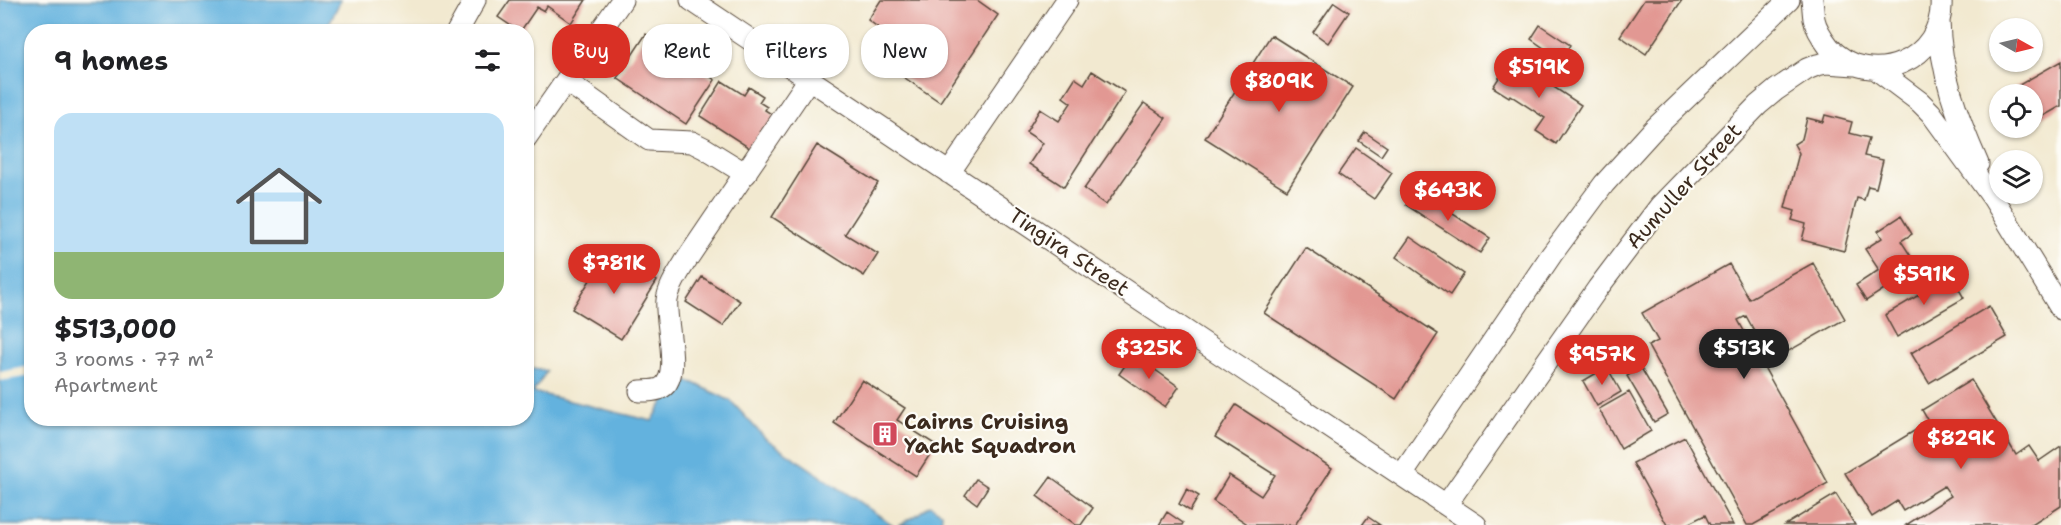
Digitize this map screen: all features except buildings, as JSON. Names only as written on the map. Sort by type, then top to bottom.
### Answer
[{"type":"street","points":[[462,24],[475,0]]},
{"type":"street","points":[[534,127],[622,0]]},
{"type":"street","name":"Tingira Street","points":[[691,0],[1476,525]]},
{"type":"street","points":[[949,173],[1067,0]]},
{"type":"street","points":[[1402,475],[1552,254],[1604,184],[1654,129],[1789,0]]},
{"type":"street","points":[[1812,0],[1814,20],[1822,39],[1837,55],[1855,65]]},
{"type":"street","points":[[1876,69],[1897,66],[1916,56],[1930,40],[1940,10]]},
{"type":"street","points":[[1940,10],[1942,52],[1951,92],[1971,148],[1989,189]]},
{"type":"street","name":"Aumuller Street","points":[[1446,506],[1598,288],[1660,206],[1758,105],[1776,90],[1817,65],[1826,63],[1876,69]]},
{"type":"street","points":[[1876,69],[1931,113],[1989,193]]},
{"type":"street","points":[[640,391],[660,389],[671,376],[672,362],[667,307],[671,288],[685,262],[809,79]]},
{"type":"street","points":[[566,81],[649,140],[692,142],[704,147],[746,174]]},
{"type":"street","points":[[1997,204],[2061,309]]},
{"type":"water","points":[[0,0],[341,0],[329,24],[24,24],[24,426],[534,426],[534,392],[652,421],[677,379],[694,383],[731,401],[765,438],[893,525],[0,525]]},
{"type":"water","points":[[534,369],[547,371],[534,390]]},
{"type":"water","points":[[930,505],[942,513],[941,525],[899,525],[914,517]]},
{"type":"pier","points":[[24,367],[24,377],[0,381],[0,372]]},
{"type":"place","name":"Cairns Cruising Yacht Squadron","points":[[885,434]]}]
